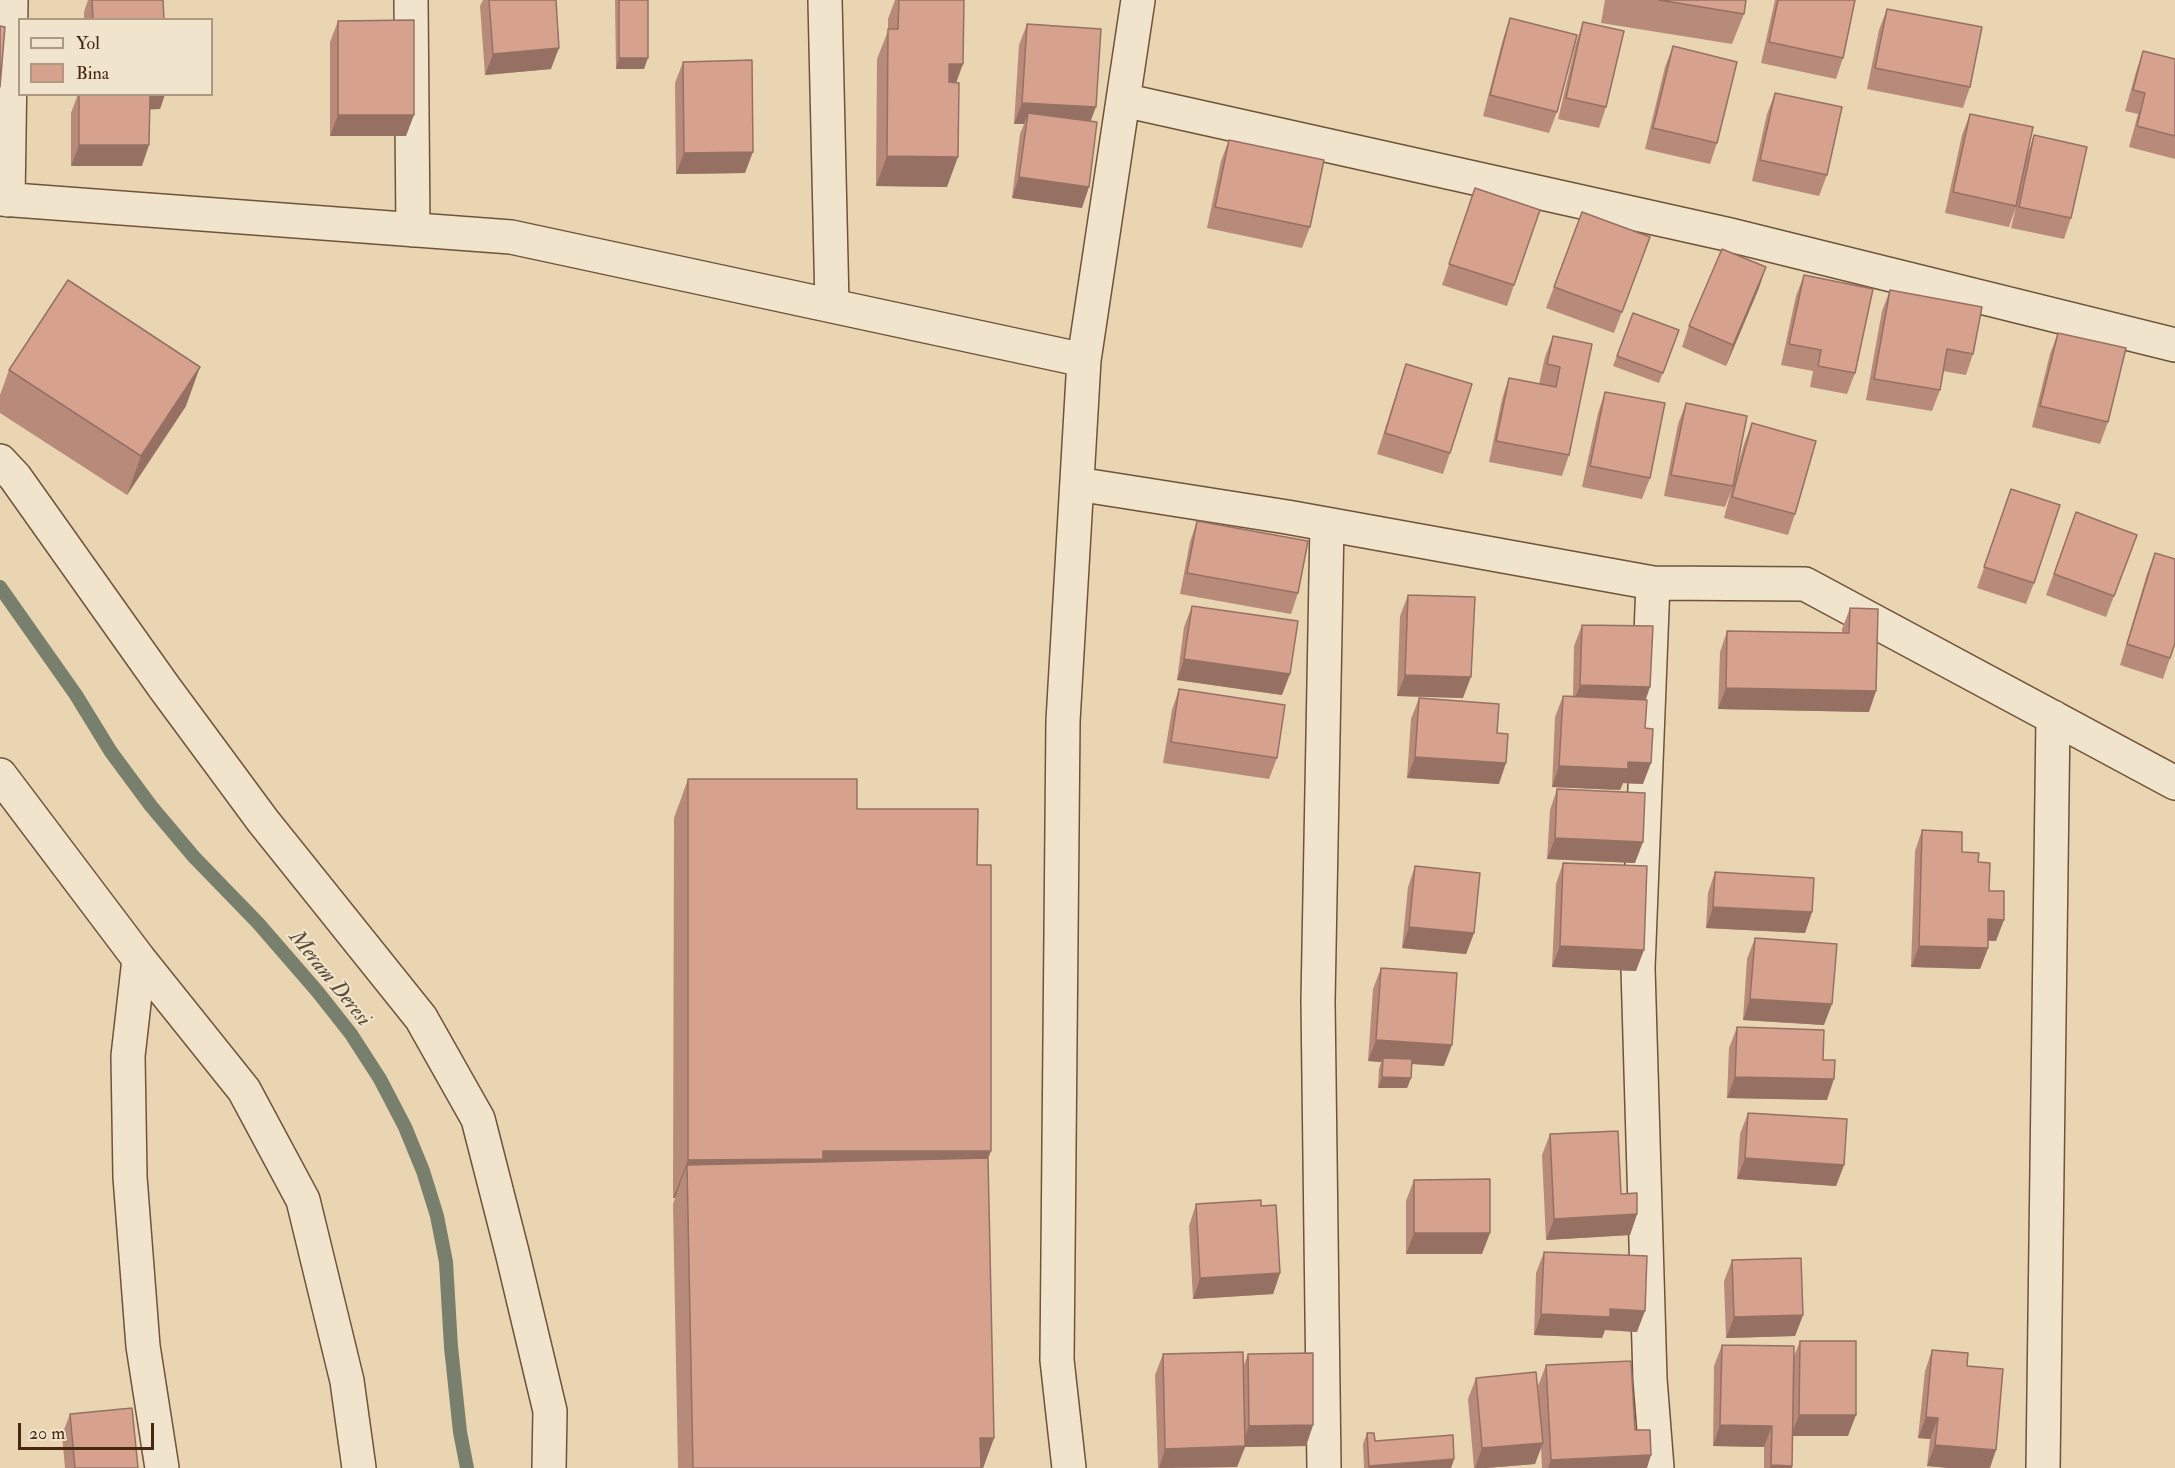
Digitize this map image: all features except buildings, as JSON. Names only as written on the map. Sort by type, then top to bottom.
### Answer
[{"type":"street","points":[[11,0],[4,199],[511,237],[1084,360]]},
{"type":"street","points":[[411,0],[413,230]]},
{"type":"street","points":[[825,0],[832,305]]},
{"type":"street","points":[[1069,1468],[1057,1360],[1063,721],[1084,360],[1138,0]]},
{"type":"street","points":[[1123,100],[1715,231],[2175,345]]},
{"type":"street","points":[[0,461],[15,477],[164,687],[263,821],[421,1018],[478,1119],[550,1411],[549,1468]]},
{"type":"street","points":[[1077,484],[1327,524],[1653,583],[1804,584],[2175,783]]},
{"type":"street","points":[[1324,1468],[1318,1001],[1327,524]]},
{"type":"street","points":[[1653,583],[1638,968],[1650,1368],[1657,1468]]},
{"type":"street","points":[[2043,1468],[2052,717]]},
{"type":"street","points":[[0,775],[140,959],[244,1090],[303,1200],[346,1381],[359,1468]]},
{"type":"street","points":[[140,959],[128,1056],[130,1177],[143,1346],[162,1468]]},
{"type":"waterway","name":"Meram Deresi","points":[[0,587],[76,695],[111,752],[151,806],[194,857],[258,923],[317,991],[351,1034],[380,1079],[405,1127],[423,1171],[437,1216],[446,1262],[451,1347],[460,1432],[467,1468]]}]
